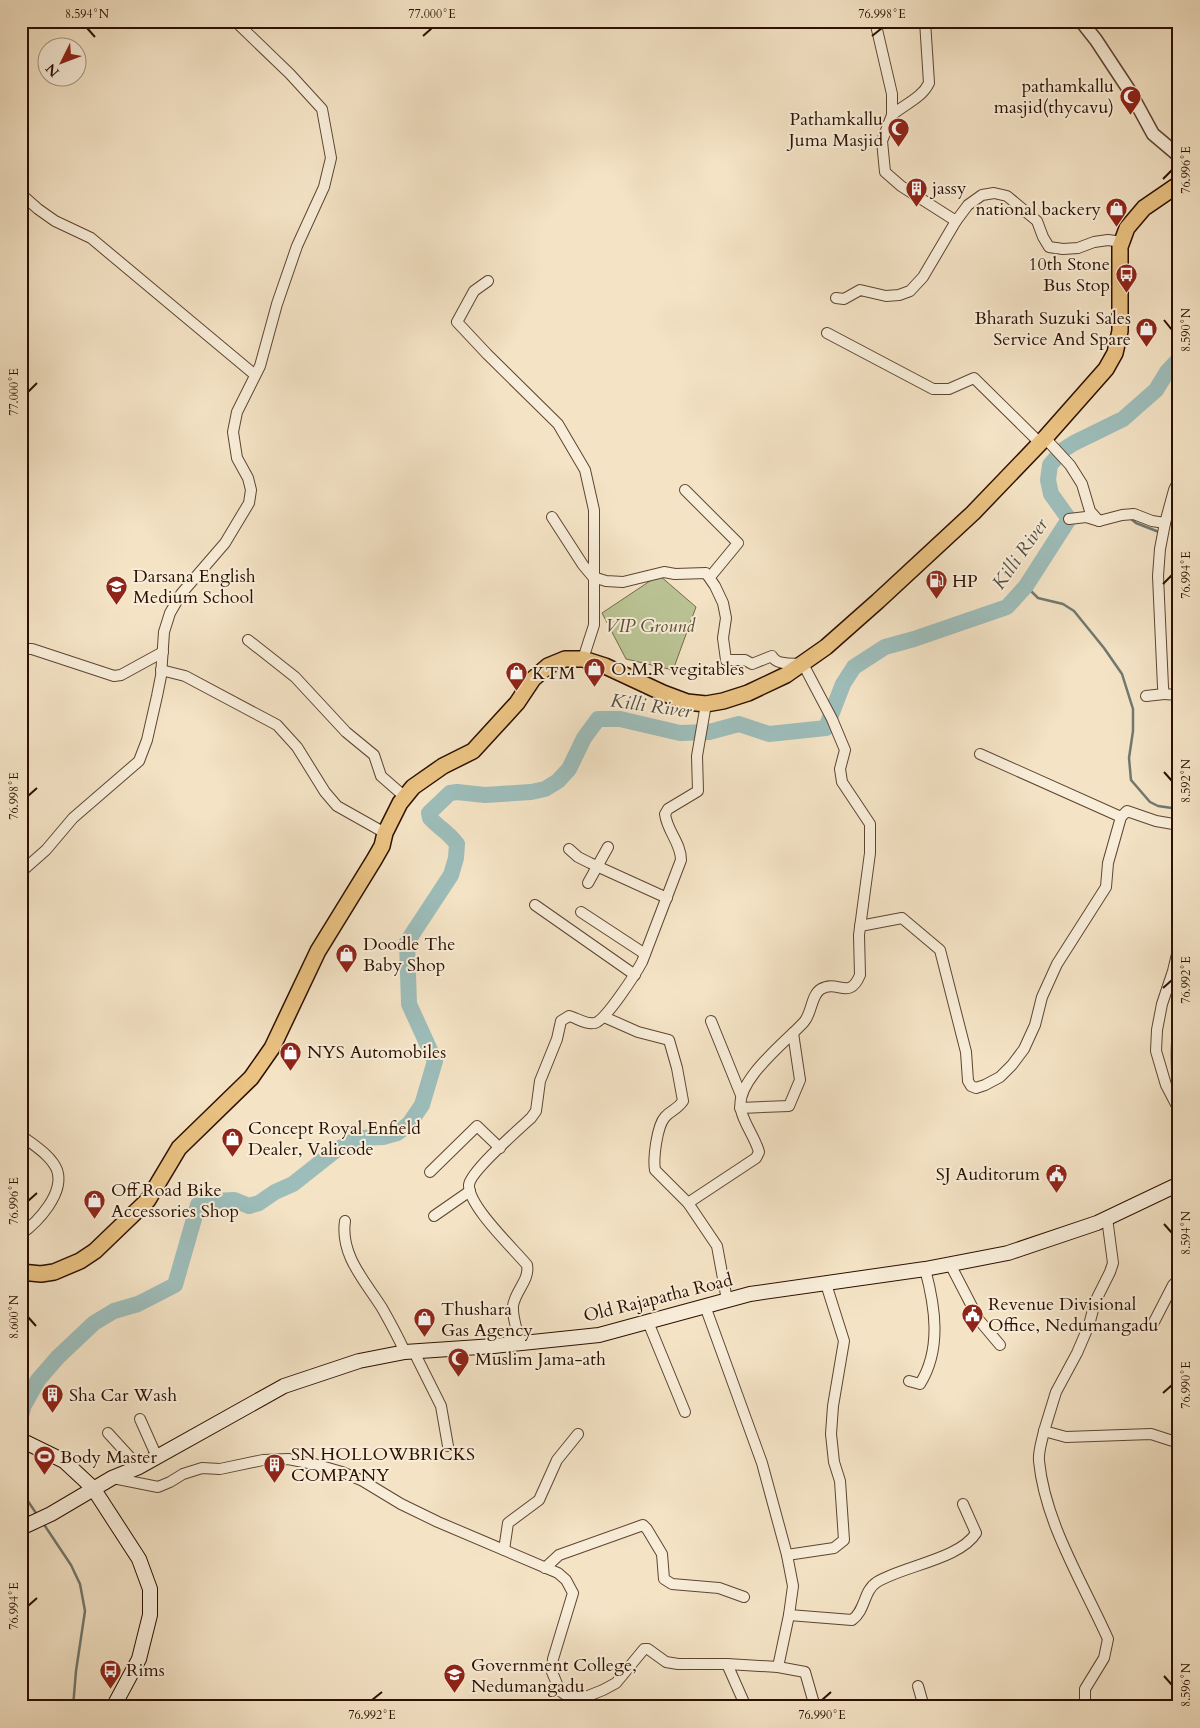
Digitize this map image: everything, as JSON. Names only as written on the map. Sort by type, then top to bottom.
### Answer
[{"type":"main road","points":[[21,1272],[41,1274],[70,1267],[95,1251],[148,1200],[179,1148],[251,1078],[272,1048],[318,951],[374,860],[382,846],[385,833],[413,786],[473,751],[517,703],[533,679],[548,666],[566,660],[583,659],[605,666],[687,702],[706,704],[723,701],[748,693],[786,675],[803,664],[826,647],[905,577],[973,513],[1042,441],[1106,369],[1115,353],[1120,331],[1120,247],[1126,228],[1144,208],[1179,184]]},
{"type":"main road","name":"Old Rajapatha Road","points":[[27,1526],[51,1514],[93,1488],[157,1457],[284,1386],[359,1361],[409,1352],[494,1346],[598,1335],[750,1294],[925,1269],[1008,1253],[1107,1218],[1179,1184]]},
{"type":"main road","points":[[21,1440],[64,1461],[93,1488],[139,1559],[150,1589],[150,1616],[139,1659],[115,1707]]},
{"type":"street","points":[[21,872],[46,850],[73,818],[128,773],[139,761],[147,740],[157,696],[164,632],[170,613],[181,594],[225,543],[249,503],[252,490],[238,458],[233,432],[237,412],[260,366],[277,304],[297,246],[324,187],[331,158],[322,109],[290,74],[235,21]]},
{"type":"street","points":[[874,21],[892,94],[892,115],[882,141],[885,172],[900,186],[956,221]]},
{"type":"street","points":[[892,115],[925,91],[929,83],[925,21]]},
{"type":"street","points":[[1081,21],[1129,90],[1153,134],[1179,156]]},
{"type":"street","points":[[836,298],[844,299],[860,290],[886,296],[899,295],[910,291],[923,277],[956,221],[968,205],[982,195],[994,193],[1007,196],[1037,221],[1049,247],[1063,249],[1078,248],[1094,242],[1108,240],[1122,242]]},
{"type":"street","points":[[21,194],[55,221],[91,238],[255,375]]},
{"type":"street","points":[[488,281],[474,291],[457,322],[558,424],[585,470],[594,510],[594,625],[583,659]]},
{"type":"street","points":[[827,333],[933,389],[949,389],[974,378],[1042,441],[1058,450],[1082,484],[1090,511],[1099,521]]},
{"type":"street","points":[[1164,694],[1158,576],[1165,523],[1174,490],[1179,480]]},
{"type":"street","points":[[685,490],[738,543],[710,577]]},
{"type":"street","points":[[1070,519],[1086,517],[1099,521],[1122,514],[1134,514],[1152,521],[1165,523]]},
{"type":"street","points":[[552,517],[593,577],[614,582],[628,581],[664,572],[675,574],[706,572],[716,586],[723,603],[726,618],[723,638],[726,660],[745,660],[752,664],[772,656],[779,663],[803,664],[832,719],[845,750],[840,769],[842,782],[870,824],[870,853],[860,926],[860,975],[853,987],[847,989],[835,986],[824,987],[819,990],[806,1020],[757,1069],[741,1095]]},
{"type":"street","points":[[248,640],[295,677],[346,732],[374,755],[381,776],[405,797]]},
{"type":"street","points":[[21,651],[32,649],[114,676],[121,675],[163,652]]},
{"type":"street","points":[[161,670],[185,676],[277,725],[298,747],[325,792],[337,806],[385,833]]},
{"type":"street","points":[[1146,696],[1179,695]]},
{"type":"street","points":[[520,1342],[513,1308],[516,1295],[528,1275],[527,1266],[478,1207],[469,1185],[480,1168],[536,1111],[540,1081],[557,1039],[561,1021],[569,1016],[590,1023],[600,1021],[635,975],[681,860],[681,851],[665,814],[668,809],[698,790],[697,756],[706,704]]},
{"type":"street","points":[[980,754],[1120,817]]},
{"type":"street","points":[[860,926],[902,918],[940,950],[966,1052],[968,1080],[971,1086],[976,1088],[985,1086],[1000,1077],[1024,1049],[1056,964],[1106,886],[1108,863],[1120,817],[1128,811],[1156,821],[1179,825]]},
{"type":"street","points":[[588,883],[608,847]]},
{"type":"street","points":[[568,849],[578,857],[667,898]]},
{"type":"street","points":[[535,905],[635,975]]},
{"type":"street","points":[[581,912],[645,954]]},
{"type":"street","points":[[1179,946],[1173,972],[1162,1004],[1157,1030],[1156,1051],[1166,1086],[1179,1110]]},
{"type":"street","points":[[604,1017],[638,1032],[669,1040],[683,1102],[664,1118],[658,1134],[655,1170],[688,1202],[717,1246],[727,1300]]},
{"type":"street","points":[[688,1202],[714,1184],[748,1165],[759,1154],[756,1141],[740,1108],[741,1095],[711,1021]]},
{"type":"street","points":[[740,1108],[789,1106],[800,1080],[793,1032]]},
{"type":"street","points":[[430,1172],[477,1126],[500,1148]]},
{"type":"street","points":[[21,1135],[48,1157],[57,1170],[58,1180],[55,1194],[47,1209],[33,1226],[21,1234]]},
{"type":"street","points":[[434,1216],[470,1191]]},
{"type":"street","points":[[1086,1707],[1085,1689],[1104,1658],[1108,1639],[1078,1577],[1051,1513],[1038,1460],[1044,1431],[1056,1392],[1077,1353],[1113,1262],[1107,1218]]},
{"type":"street","points":[[345,1221],[344,1238],[355,1268],[387,1316],[441,1406],[448,1446]]},
{"type":"street","points":[[950,1264],[979,1320],[1000,1345]]},
{"type":"street","points":[[909,1381],[920,1384],[933,1347],[934,1314],[932,1294],[925,1269]]},
{"type":"street","points":[[1154,1322],[1179,1279]]},
{"type":"street","points":[[787,1555],[834,1548],[844,1540],[840,1481],[834,1462],[831,1434],[833,1406],[844,1341],[826,1284]]},
{"type":"street","points":[[705,1306],[762,1463],[787,1555],[793,1586],[778,1667]]},
{"type":"street","points":[[648,1322],[685,1412]]},
{"type":"street","points":[[140,1419],[157,1457]]},
{"type":"street","points":[[1044,1431],[1066,1437],[1151,1434],[1179,1443]]},
{"type":"street","points":[[108,1433],[138,1467]]},
{"type":"street","points":[[504,1550],[508,1523],[539,1500],[557,1460],[578,1434]]},
{"type":"street","points":[[112,1478],[158,1487],[183,1474],[202,1468],[220,1469],[263,1460],[288,1460],[314,1464],[342,1472],[363,1481],[401,1504],[558,1573],[566,1580],[573,1592],[552,1660],[552,1672],[560,1691],[569,1697],[588,1696],[616,1682],[644,1649],[648,1649],[666,1662],[678,1664],[778,1667],[805,1672],[815,1707]]},
{"type":"street","points":[[789,1615],[852,1620],[860,1613],[867,1595],[875,1583],[886,1577],[948,1554],[973,1538],[976,1533],[963,1504]]},
{"type":"street","points":[[545,1568],[559,1555],[643,1525],[662,1554],[664,1579],[672,1584],[719,1588],[744,1597]]},
{"type":"street","points":[[727,1664],[746,1707]]},
{"type":"street","points":[[918,1686],[924,1707]]},
{"type":"green space","name":"VIP Ground","points":[[659,575],[696,607],[673,670],[626,659],[602,613]]},
{"type":"waterway","name":"Killi River","points":[[21,1416],[24,1405],[38,1380],[58,1357],[94,1323],[114,1311],[138,1304],[175,1285],[198,1205],[214,1201],[234,1200],[249,1206],[259,1203],[275,1192],[293,1184],[336,1150],[359,1138],[383,1137],[397,1133],[409,1124],[422,1105],[435,1061],[409,1004],[407,942],[451,875],[456,858],[457,844],[430,818],[429,813],[450,793],[485,795],[531,792],[545,789],[558,781],[569,769],[584,738],[598,719],[620,719],[680,733],[709,732],[739,724],[769,734],[826,728],[843,684],[854,667],[885,647],[1007,607],[1026,586],[1069,519],[1051,494],[1048,480],[1050,465],[1063,450],[1074,443],[1123,419],[1156,390],[1167,372],[1179,359]]},
{"type":"waterway","points":[[1130,518],[1136,523],[1159,532]]},
{"type":"waterway","points":[[1026,586],[1038,598],[1063,604],[1074,611],[1122,674],[1133,709],[1133,731],[1129,758],[1131,780],[1150,802],[1158,806],[1179,809]]},
{"type":"waterway","points":[[1177,1096],[1174,1086],[1172,1046],[1174,1019],[1179,996]]},
{"type":"waterway","points":[[21,1491],[38,1516]]},
{"type":"waterway","points":[[43,1523],[71,1565],[80,1584],[85,1611],[73,1707]]},
{"type":"place","name":"pathamkallu masjid(thycavu)","points":[[1130,115]]},
{"type":"place","name":"Pathamkallu Juma Masjid","points":[[899,148]]},
{"type":"place","name":"jassy","points":[[916,207]]},
{"type":"place","name":"national backery","points":[[1117,228]]},
{"type":"place","name":"10th Stone Bus Stop","points":[[1126,293]]},
{"type":"place","name":"Bharath Suzuki Sales Service And Spare","points":[[1147,347]]},
{"type":"place","name":"HP","points":[[936,600]]},
{"type":"place","name":"Darsana English Medium School","points":[[117,605]]},
{"type":"place","name":"O.M.R vegitables","points":[[595,688]]},
{"type":"place","name":"KTM","points":[[516,692]]},
{"type":"place","name":"Doodle The Baby Shop","points":[[347,973]]},
{"type":"place","name":"NYS Automobiles","points":[[291,1071]]},
{"type":"place","name":"Concept Royal Enfield Dealer, Valicode","points":[[232,1157]]},
{"type":"place","name":"SJ Auditorum","points":[[1056,1193]]},
{"type":"place","name":"Off Road Bike Accessories Shop","points":[[95,1219]]},
{"type":"place","name":"Revenue Divisional Office, Nedumangadu","points":[[972,1333]]},
{"type":"place","name":"Thushara Gas Agency","points":[[425,1338]]},
{"type":"place","name":"Muslim Jama-ath","points":[[459,1378]]},
{"type":"place","name":"Sha Car Wash","points":[[53,1414]]},
{"type":"place","name":"Body Master","points":[[44,1476]]},
{"type":"place","name":"SN HOLLOWBRICKS COMPANY","points":[[275,1483]]},
{"type":"place","name":"Rims","points":[[110,1689]]},
{"type":"place","name":"Government College, Nedumangadu","points":[[455,1694]]}]
